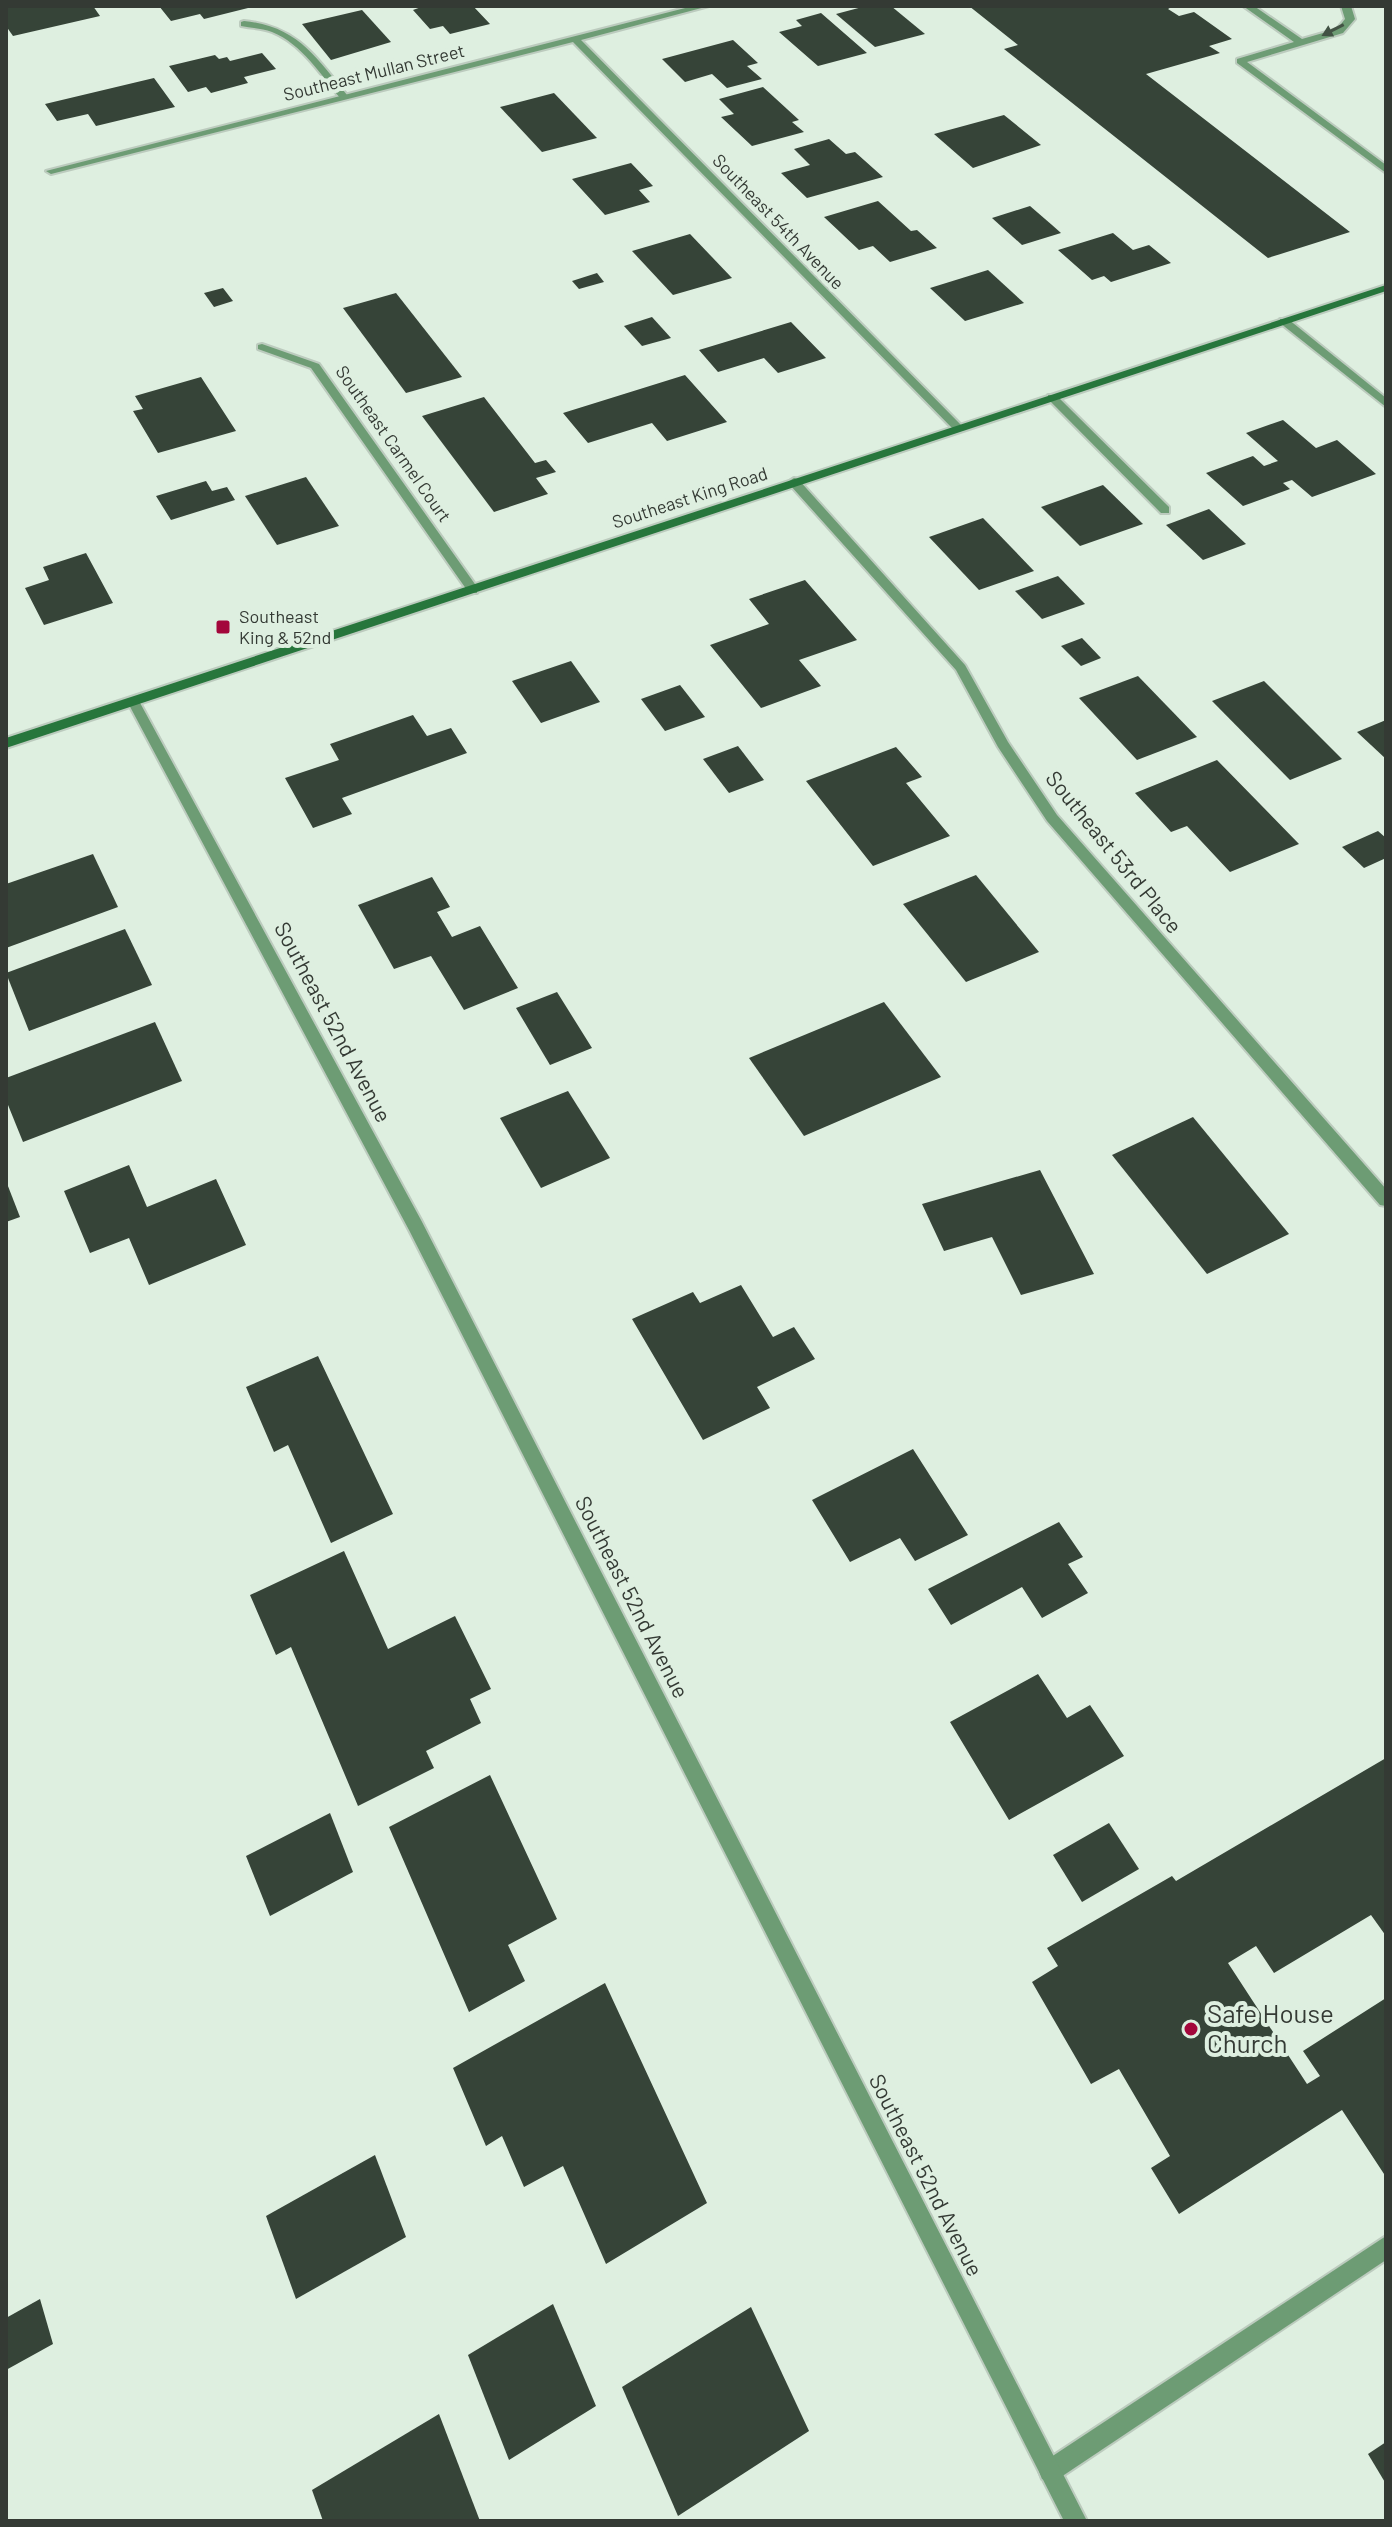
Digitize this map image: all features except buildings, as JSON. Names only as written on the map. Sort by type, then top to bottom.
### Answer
[{"type":"main road","name":"Southeast King Road","points":[[6,743],[1386,288]]},
{"type":"street","name":"Southeast Mullan Street","points":[[51,171],[704,6]]},
{"type":"street","points":[[1248,6],[1301,43]]},
{"type":"street","points":[[1346,6],[1350,19],[1340,31],[1240,61],[1386,170]]},
{"type":"street","points":[[244,24],[266,24],[286,32],[344,97]]},
{"type":"street","name":"Southeast 54th Avenue","points":[[574,38],[958,428]]},
{"type":"street","points":[[1284,321],[1386,404]]},
{"type":"street","name":"Southeast Carmel Court","points":[[262,347],[315,366],[473,590]]},
{"type":"street","points":[[1052,397],[1165,510]]},
{"type":"street","name":"Southeast 53rd Place","points":[[794,482],[961,668],[1003,744],[1052,818],[1386,1200]]},
{"type":"street","name":"Southeast 52nd Avenue","points":[[133,701],[415,1225],[1076,2521]]},
{"type":"street","points":[[1050,2471],[1386,2247]]},
{"type":"place","name":"Southeast King & 52nd","points":[[223,627]]},
{"type":"place","name":"Safe House Church","points":[[1191,2029]]}]
